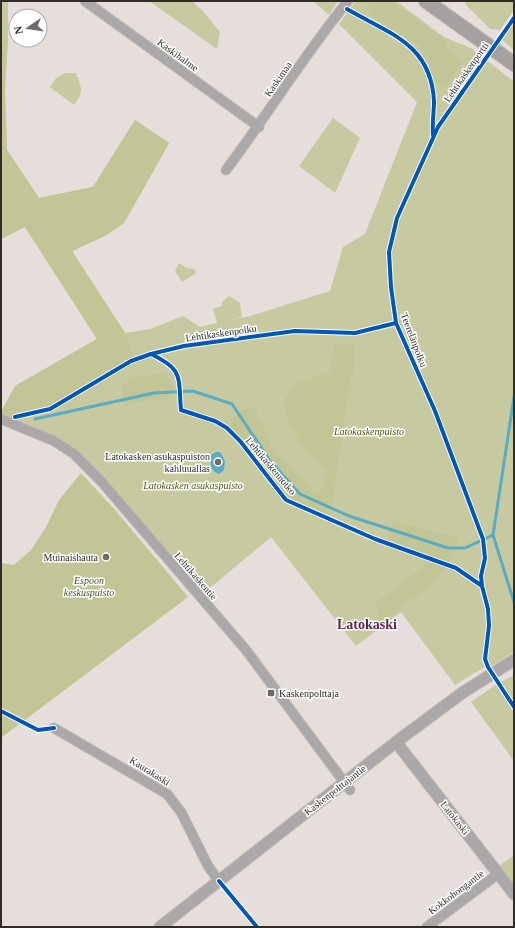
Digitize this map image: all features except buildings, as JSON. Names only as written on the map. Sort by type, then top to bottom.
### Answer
[{"type":"main road","points":[[426,1],[456,24],[475,34],[514,64]]},
{"type":"main road","points":[[440,1],[462,19],[475,34]]},
{"type":"street","name":"Kaskihalme","points":[[85,1],[259,127]]},
{"type":"street","name":"Kaskimaa","points":[[226,170],[259,127],[332,20],[348,1]]},
{"type":"street","name":"Lehtikaskentie","points":[[1,419],[54,441],[74,454],[101,481],[243,646],[347,786]]},
{"type":"street","name":"Kaskenpolttajantie","points":[[160,927],[219,881],[347,786],[396,742],[462,693],[514,660]]},
{"type":"street","name":"Kaurakaski","points":[[54,728],[167,794],[181,812],[208,866],[219,881]]},
{"type":"street","name":"Latokaski","points":[[396,742],[514,894]]},
{"type":"street","name":"Kokkohongantie","points":[[428,927],[498,874]]},
{"type":"green space","name":"Latokaskenpuisto","points":[[1,1],[8,1],[8,39],[5,88],[7,150],[39,198],[93,187],[135,120],[169,143],[124,223],[105,236],[72,251],[125,333],[150,329],[183,316],[200,327],[217,323],[213,309],[222,306],[222,302],[229,296],[240,303],[242,317],[225,321],[250,316],[330,291],[343,247],[365,234],[417,102],[339,24],[356,1],[396,1],[444,37],[471,48],[512,80],[514,78],[514,652],[490,667],[488,665],[455,685],[401,612],[356,646],[271,537],[205,592],[197,583],[190,580],[98,470],[79,454],[1,417],[1,412],[15,386],[97,339],[25,227],[1,239]]},
{"type":"green space","points":[[149,1],[192,1],[203,11],[220,32],[217,49]]},
{"type":"green space","points":[[313,1],[338,1],[329,15]]},
{"type":"green space","points":[[372,1],[390,1],[443,38],[449,51],[459,60],[461,64],[447,85],[443,87],[435,82],[428,58],[419,46],[413,41],[384,25],[372,14],[368,7]]},
{"type":"green space","points":[[465,1],[514,1],[514,10],[500,30],[490,29],[466,5]]},
{"type":"green space","points":[[514,23],[514,50],[502,40]]},
{"type":"green space","points":[[8,39],[5,88],[7,150],[39,198],[93,187],[135,120],[169,143],[124,223],[105,236],[72,251],[125,333],[135,359],[50,409],[15,417],[1,412],[15,386],[97,339],[25,227],[1,239],[1,41]]},
{"type":"green space","points":[[65,73],[76,73],[80,83],[81,93],[74,105],[50,87],[56,78]]},
{"type":"green space","points":[[333,118],[360,138],[335,193],[299,166]]},
{"type":"green space","points":[[179,263],[187,268],[194,269],[196,273],[182,282],[175,271]]},
{"type":"green space","points":[[335,344],[355,344],[355,367],[349,386],[330,521],[286,500],[240,441],[227,428],[238,412],[256,406],[257,414],[275,453],[314,492],[319,492],[323,489],[325,470],[302,444],[288,422],[283,401],[297,383],[329,373]]},
{"type":"green space","points":[[165,373],[174,387],[167,401],[151,399],[125,405],[121,387],[132,378]]},
{"type":"green space","name":"Espoon keskuspuisto","points":[[81,473],[116,511],[188,597],[1,738],[1,563],[14,565],[31,550],[46,527],[59,500]]},
{"type":"green space","points":[[394,521],[459,538],[450,560],[433,583],[379,624],[376,602],[432,560],[385,543]]},
{"type":"green space","points":[[514,675],[514,761],[471,702],[494,686]]},
{"type":"green space","points":[[514,855],[514,885],[499,866]]},
{"type":"water","name":"Latokasken asukaspuiston kahluuallas","points":[[216,452],[220,452],[225,461],[224,470],[219,474],[212,469],[210,461],[211,455]]},
{"type":"waterway","points":[[35,419],[154,393],[193,391],[232,404],[271,462],[300,494],[349,516],[448,548],[465,548],[493,535]]},
{"type":"waterway","points":[[514,397],[493,535],[514,602]]},
{"type":"cycle path","name":"Lehtikaskenportti","points":[[347,9],[393,34],[406,43],[416,53],[425,66],[431,82],[434,101],[433,135]]},
{"type":"cycle path","name":"Lehtikaskenportti","points":[[514,18],[438,127],[397,218],[389,252],[391,287],[396,323],[435,411],[483,539],[485,558],[481,576],[488,609],[489,626],[485,659],[488,667],[514,707]]},
{"type":"cycle path","name":"Lehtikaskenpolku","points":[[15,417],[50,409],[131,361],[151,354],[184,346],[295,331],[355,333],[396,323]]},
{"type":"cycle path","name":"Lehtikaskennotko","points":[[151,354],[169,365],[177,375],[181,410],[215,421],[227,428],[240,441],[286,500],[375,539],[456,568],[482,586]]},
{"type":"cycle path","points":[[1,711],[38,730],[54,728]]},
{"type":"cycle path","points":[[219,881],[257,927]]},
{"type":"place","name":"Latokasken asukaspuiston kahluuallas","points":[[218,462]]},
{"type":"place","name":"Muinaishauta","points":[[106,557]]},
{"type":"place","name":"Kaskenpolttaja","points":[[271,693]]},
{"type":"district","name":"Latokaski","points":[[367,624]]},
{"type":"park label","name":"Latokasken asukaspuisto","points":[[193,485]]}]
